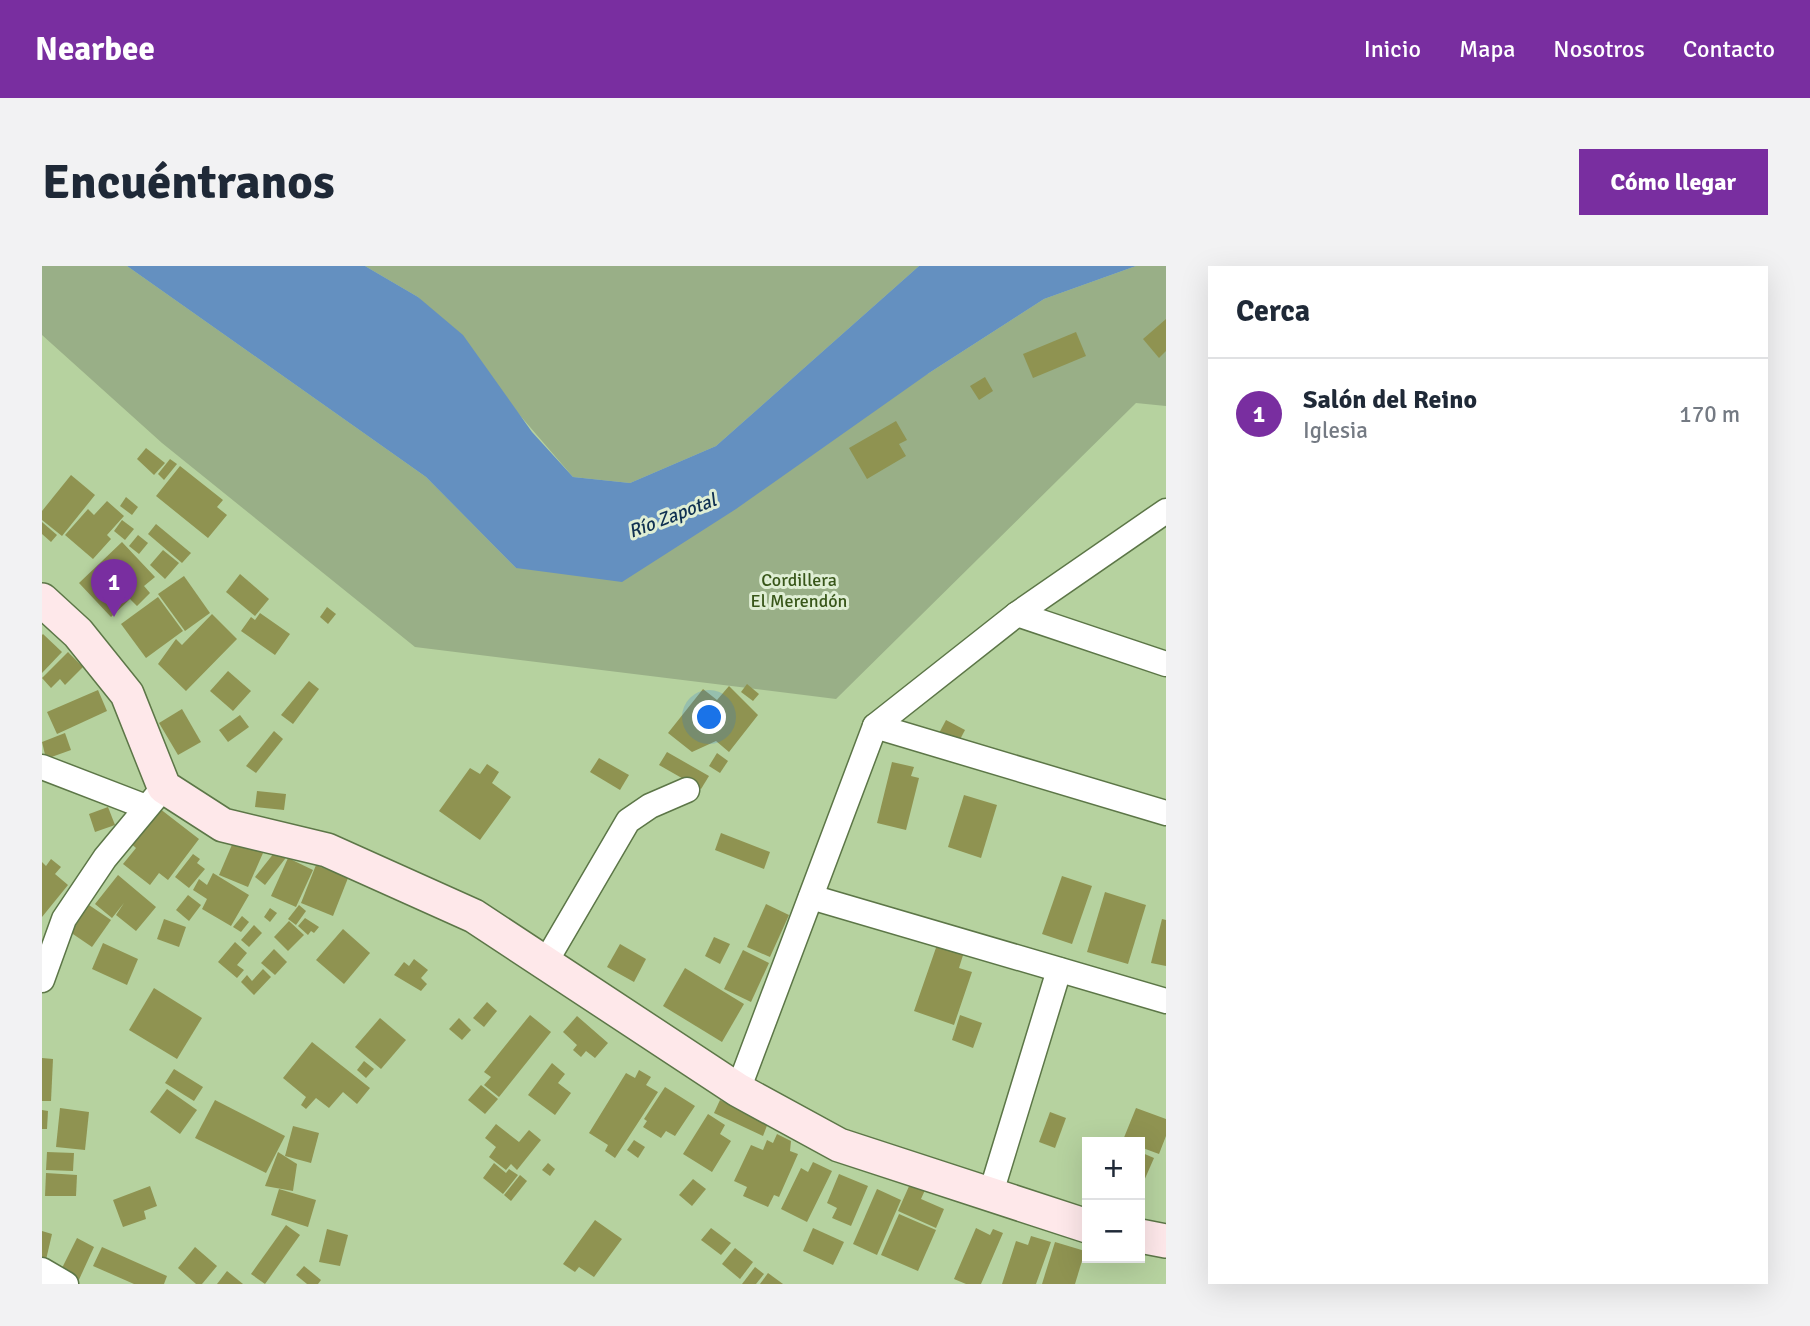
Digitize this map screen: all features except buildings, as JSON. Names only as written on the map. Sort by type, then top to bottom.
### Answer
[{"type":"street","points":[[738,1090],[875,726],[1017,614],[1166,511]]},
{"type":"street","points":[[42,600],[79,633],[127,694],[155,797]]},
{"type":"street","points":[[1017,614],[1166,664]]},
{"type":"street","points":[[875,726],[1166,813]]},
{"type":"street","points":[[42,767],[155,797],[223,825],[327,850],[426,892],[474,916],[738,1090],[839,1145],[1082,1224]]},
{"type":"street","points":[[545,962],[628,821],[650,806],[687,790]]},
{"type":"street","points":[[42,980],[64,919],[105,858],[155,797]]},
{"type":"street","points":[[811,897],[1166,1001]]},
{"type":"street","points":[[990,1196],[1059,970]]},
{"type":"street","points":[[1145,1237],[1166,1241]]},
{"type":"street","points":[[42,1270],[66,1284]]},
{"type":"green space","name":"Cordillera El Merendón","points":[[42,266],[127,266],[426,477],[516,568],[929,373],[1044,299],[1136,266],[1166,266],[1166,406],[1136,403],[836,699],[415,647],[162,443],[42,335]]},
{"type":"green space","points":[[365,266],[919,266],[716,446],[630,483],[573,477],[418,297]]},
{"type":"water","name":"Río Zapotal","points":[[127,266],[365,266],[418,297],[463,335],[532,432],[573,477],[630,483],[716,446],[919,266],[1136,266],[1044,299],[929,373],[736,509],[622,582],[516,568],[426,477]]},
{"type":"place","name":"Salón del Reino","points":[[114,617]]}]
